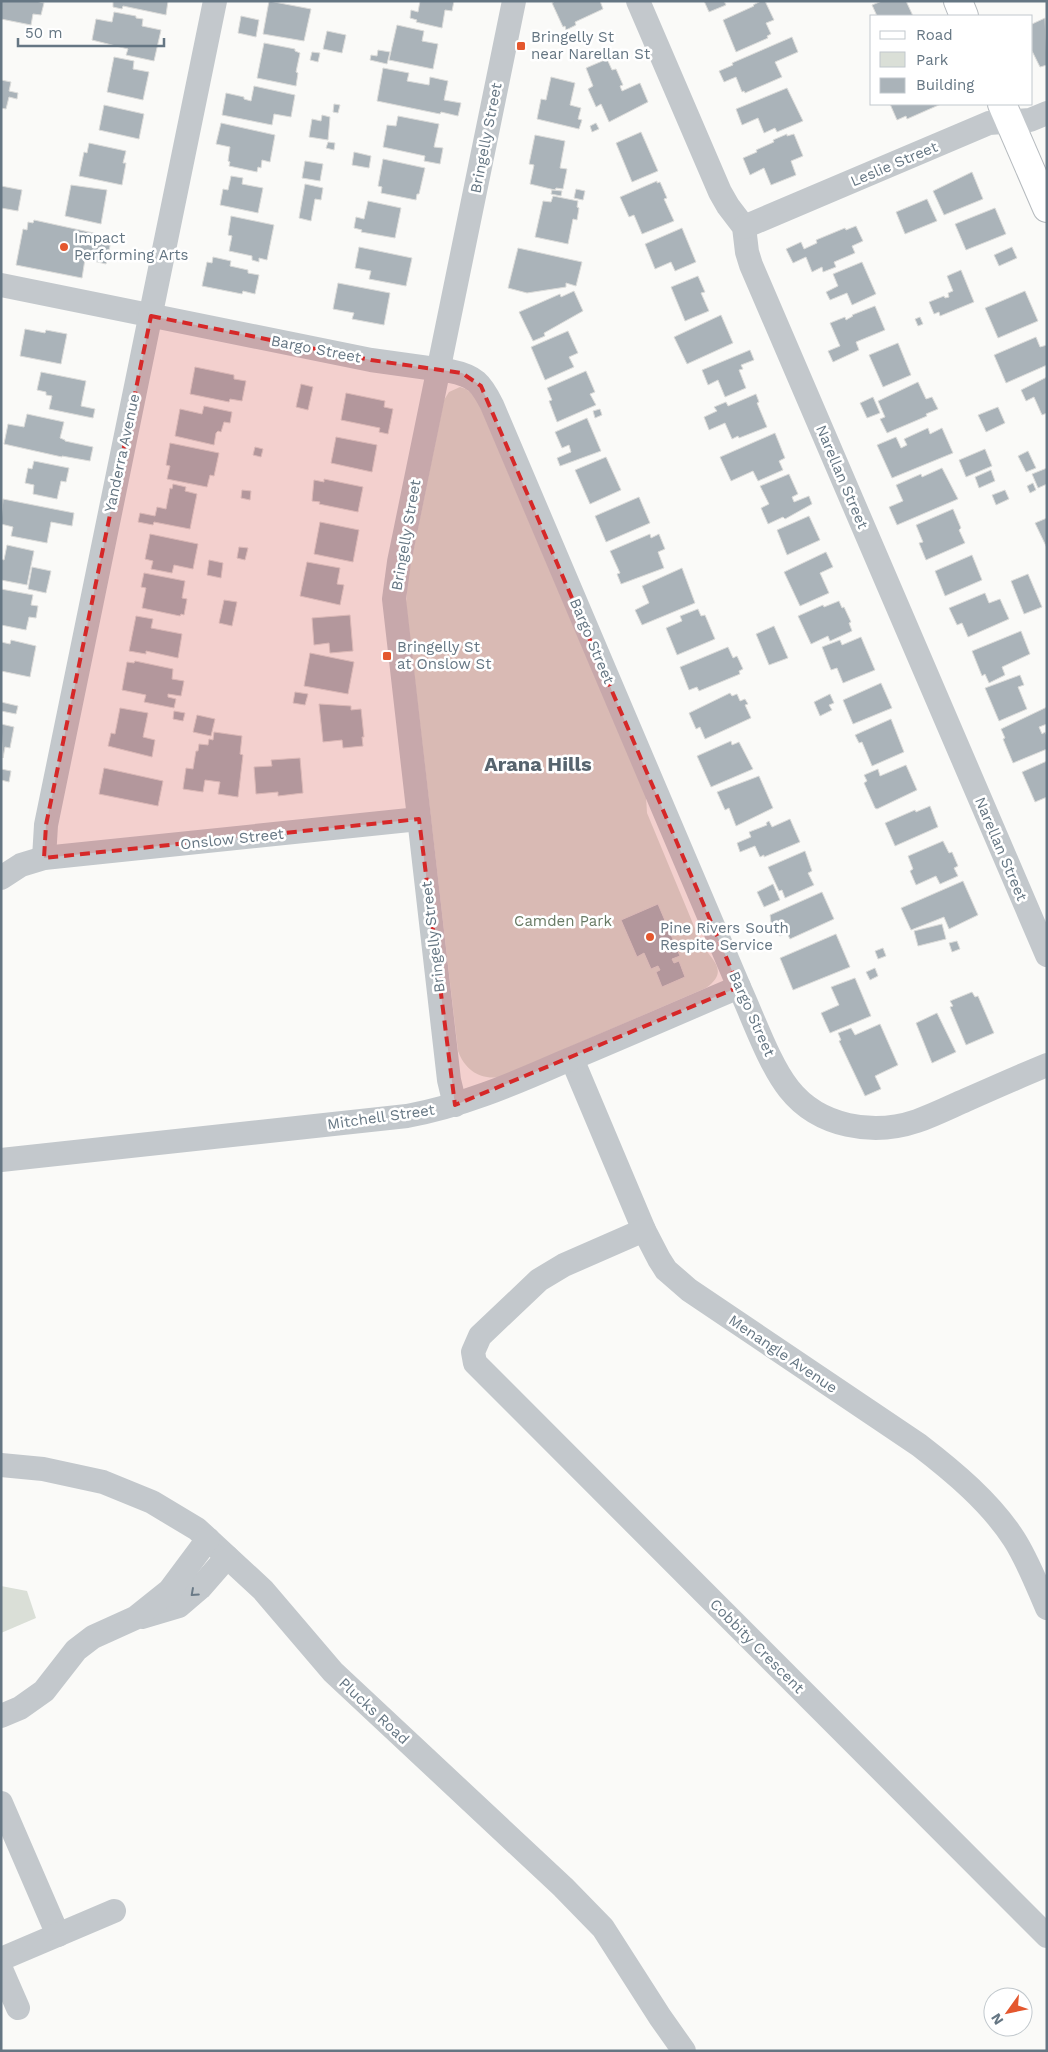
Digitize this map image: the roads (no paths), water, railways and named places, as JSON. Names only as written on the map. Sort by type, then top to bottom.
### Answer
[{"type":"main road","points":[[958,1],[964,15]]},
{"type":"main road","points":[[1006,112],[1047,208]]},
{"type":"street","name":"Yanderra Avenue","points":[[44,858],[46,826],[215,1]]},
{"type":"street","name":"Bringelly Street","points":[[455,1105],[449,1080],[394,600],[399,562],[514,1]]},
{"type":"street","name":"Narellan Street","points":[[638,1],[720,192],[744,228],[747,252],[751,265],[1047,955]]},
{"type":"street","name":"Leslie Street","points":[[744,228],[989,123],[1006,112],[1030,120],[1047,113]]},
{"type":"street","name":"Bargo Street","points":[[1,285],[371,360],[462,373],[476,380],[492,405],[739,986],[778,1073],[789,1090],[802,1103],[833,1121],[855,1127],[874,1129],[894,1127],[917,1121],[1047,1065]]},
{"type":"street","name":"Onslow Street","points":[[44,858],[419,819]]},
{"type":"street","points":[[1,878],[21,865],[44,858]]},
{"type":"street","name":"Mitchell Street","points":[[1,1160],[407,1116],[455,1105],[501,1089],[739,986]]},
{"type":"street","name":"Menangle Avenue","points":[[572,1059],[644,1230],[666,1270],[683,1286],[919,1445],[946,1466],[997,1516],[1009,1532],[1030,1569],[1047,1608]]},
{"type":"street","name":"Cobbity Crescent","points":[[644,1230],[564,1265],[539,1280],[480,1336],[466,1352],[478,1367],[1047,1936]]},
{"type":"street","name":"Plucks Road","points":[[1,1465],[43,1469],[103,1482],[152,1502],[208,1539],[263,1590],[333,1672],[563,1887],[603,1928],[684,2051]]},
{"type":"street","points":[[135,1618],[170,1590],[208,1539]]},
{"type":"street","points":[[1,1716],[20,1708],[44,1691],[76,1650],[93,1637],[135,1618],[179,1606],[200,1588],[227,1557]]},
{"type":"street","points":[[1,1804],[58,1935]]},
{"type":"street","points":[[1,1959],[114,1911]]},
{"type":"street","points":[[1,1969],[18,2008]]},
{"type":"place","name":"Bringelly St near Narellan St","points":[[521,46]]},
{"type":"place","name":"Impact Performing Arts","points":[[64,247]]},
{"type":"place","name":"Bringelly St at Onslow St","points":[[387,656]]},
{"type":"place","name":"Pine Rivers South Respite Service","points":[[650,937]]},
{"type":"district","name":"Arana Hills","points":[[538,764]]},
{"type":"park label","name":"Camden Park","points":[[563,921]]}]
